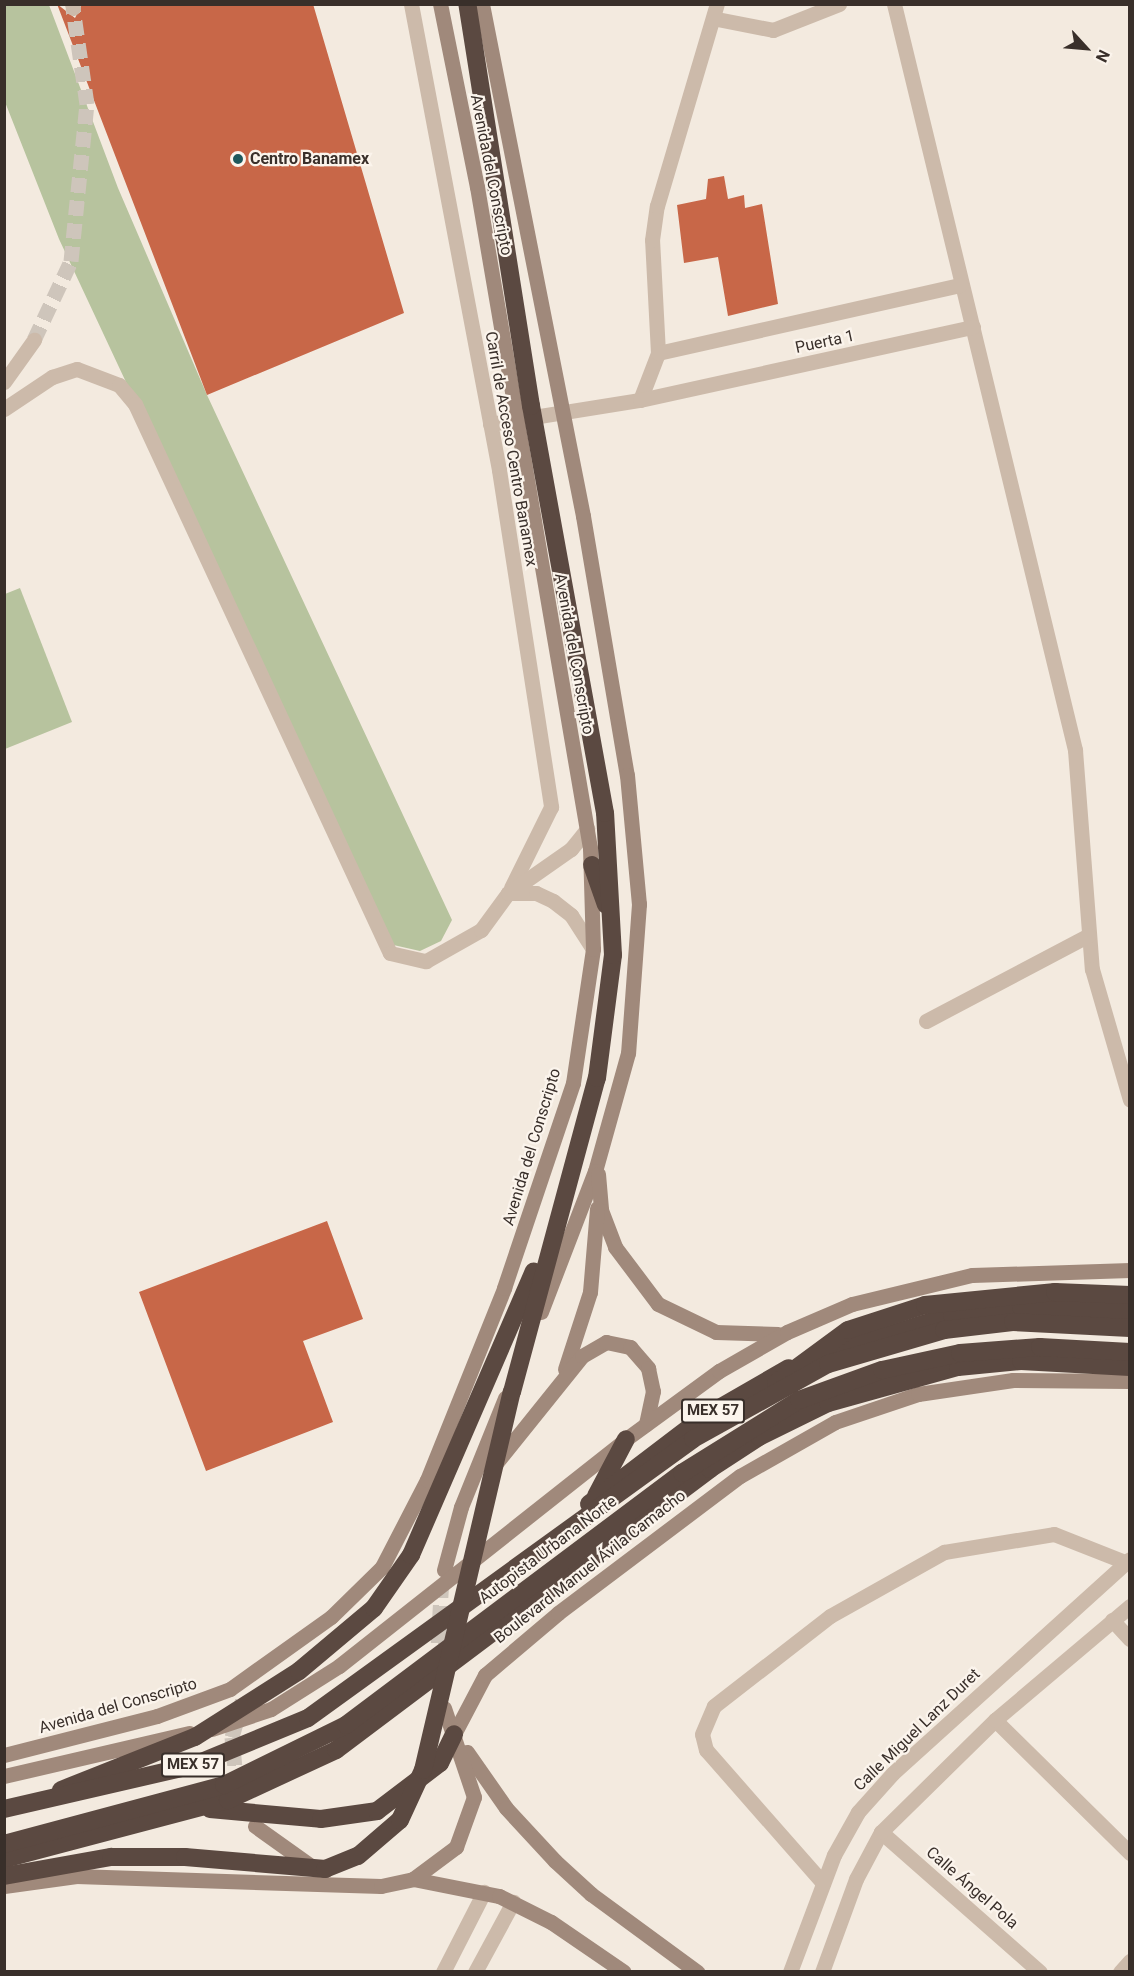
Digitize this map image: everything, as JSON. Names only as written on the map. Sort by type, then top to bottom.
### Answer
[{"type":"highway","points":[[4,1876],[91,1859],[149,1856],[325,1869],[358,1856],[400,1820],[423,1770],[512,1392],[597,1078],[613,955],[605,813],[531,406],[467,4]]},
{"type":"highway","points":[[4,1808],[195,1737],[316,1659],[374,1608],[411,1555],[495,1368],[542,1246],[592,1072],[608,947],[607,907],[592,865]]},
{"type":"highway","points":[[761,1398],[829,1341],[899,1312],[984,1296],[1130,1295]]},
{"type":"highway","name":"MEX 57","points":[[4,1814],[214,1758],[286,1724],[594,1500],[702,1418],[781,1371],[870,1337],[952,1315],[1022,1307],[1130,1312]]},
{"type":"highway","name":"Autopista Urbana Norte","points":[[4,1808],[195,1765],[308,1718],[693,1439],[761,1398],[828,1364],[944,1330],[1012,1322],[1130,1328]]},
{"type":"highway","name":"Autopista Urbana Norte","points":[[4,1844],[224,1785],[326,1736],[380,1702],[682,1473],[799,1400],[882,1370],[960,1353],[1040,1347],[1130,1352]]},
{"type":"highway","name":"Boulevard Manuel Ávila Camacho","points":[[4,1859],[202,1808],[303,1768],[363,1734],[710,1469],[759,1437],[828,1403],[958,1367],[1021,1361],[1130,1367]]},
{"type":"highway","points":[[594,1500],[626,1439]]},
{"type":"highway","points":[[202,1808],[321,1819],[377,1811],[440,1763],[454,1734]]},
{"type":"main road","name":"Avenida del Conscripto","points":[[4,1755],[198,1704],[260,1670],[359,1592],[404,1532],[508,1279],[567,1104],[594,949],[592,865],[440,4]]},
{"type":"main road","name":"Avenida del Conscripto","points":[[444,1570],[461,1507],[597,1163],[633,1025],[639,904],[627,775],[563,413],[482,4]]},
{"type":"main road","points":[[567,1104],[592,1072]]},
{"type":"main road","points":[[555,1390],[590,1292],[598,1191],[597,1163]]},
{"type":"main road","points":[[598,1191],[615,1247],[658,1304],[716,1332],[752,1336],[787,1332]]},
{"type":"main road","points":[[4,1776],[230,1725],[271,1709],[339,1666],[646,1424],[719,1371],[787,1332],[852,1304],[972,1275],[1130,1270]]},
{"type":"main road","points":[[461,1507],[589,1349],[622,1343],[643,1358],[651,1379],[646,1424]]},
{"type":"main road","name":"Boulevard Manuel Ávila Camacho","points":[[454,1734],[485,1675],[558,1613],[740,1476],[835,1422],[918,1394],[1013,1380],[1130,1381]]},
{"type":"main road","points":[[244,1695],[260,1670]]},
{"type":"main road","points":[[413,1879],[456,1847],[470,1815],[470,1777],[444,1708]]},
{"type":"main road","points":[[454,1734],[506,1808],[555,1861],[591,1894],[697,1971]]},
{"type":"main road","points":[[255,1826],[291,1856],[350,1885]]},
{"type":"main road","points":[[4,1886],[76,1876],[174,1876],[350,1885],[413,1879],[484,1892],[513,1902],[624,1971]]},
{"type":"street","name":"Carril de Acceso Centro Banamex","points":[[411,4],[490,424],[551,807],[508,893]]},
{"type":"street","points":[[640,400],[658,353],[652,240],[657,206],[717,11],[774,30],[839,4]]},
{"type":"street","points":[[894,4],[960,285],[973,327],[1075,750],[1092,969],[1130,1100]]},
{"type":"street","name":"Puerta 1","points":[[658,353],[960,285]]},
{"type":"street","name":"Puerta 1","points":[[490,424],[640,400],[973,327]]},
{"type":"street","points":[[4,382],[34,340]]},
{"type":"street","points":[[4,409],[52,377],[77,369],[119,385],[135,404],[390,952],[426,961],[481,930],[508,893],[570,849],[587,829]]},
{"type":"street","points":[[508,893],[536,893],[553,901],[571,915],[594,949]]},
{"type":"street","points":[[926,1021],[1089,935]]},
{"type":"street","points":[[823,1883],[706,1750],[702,1734],[714,1706],[830,1616],[944,1552],[1054,1534],[1127,1560]]},
{"type":"street","name":"Calle Miguel Lanz Duret","points":[[790,1971],[823,1883],[858,1812],[893,1773],[1127,1560]]},
{"type":"street","points":[[822,1971],[856,1879],[881,1832],[995,1720],[1130,1606]]},
{"type":"street","points":[[1112,1620],[1130,1639]]},
{"type":"street","points":[[995,1720],[1130,1853]]},
{"type":"street","name":"Calle Ángel Pola","points":[[881,1832],[1040,1971]]},
{"type":"street","points":[[443,1971],[484,1892]]},
{"type":"street","points":[[475,1971],[513,1902]]},
{"type":"street","points":[[1120,1971],[1130,1961]]},
{"type":"green space","points":[[5,5],[49,5],[118,188],[207,395],[452,920],[441,941],[420,951],[389,944],[59,239],[5,102]]},
{"type":"green space","points":[[20,588],[72,722],[5,749],[5,594]]},
{"type":"building","name":"Centro Banamex","points":[[57,4],[75,18],[82,4],[313,4],[404,313],[207,395]]},
{"type":"building","points":[[724,176],[728,199],[744,195],[745,208],[762,204],[778,304],[728,316],[718,257],[684,263],[677,205],[706,199],[708,179]]},
{"type":"building","points":[[327,1221],[363,1319],[303,1341],[333,1422],[206,1471],[139,1292]]},
{"type":"tunnel","points":[[34,340],[71,261],[87,104],[73,8]]},
{"type":"tunnel","points":[[437,1666],[442,1577]]},
{"type":"tunnel","points":[[237,1788],[232,1737],[244,1695]]},
{"type":"place","name":"Centro Banamex","points":[[238,159]]}]
